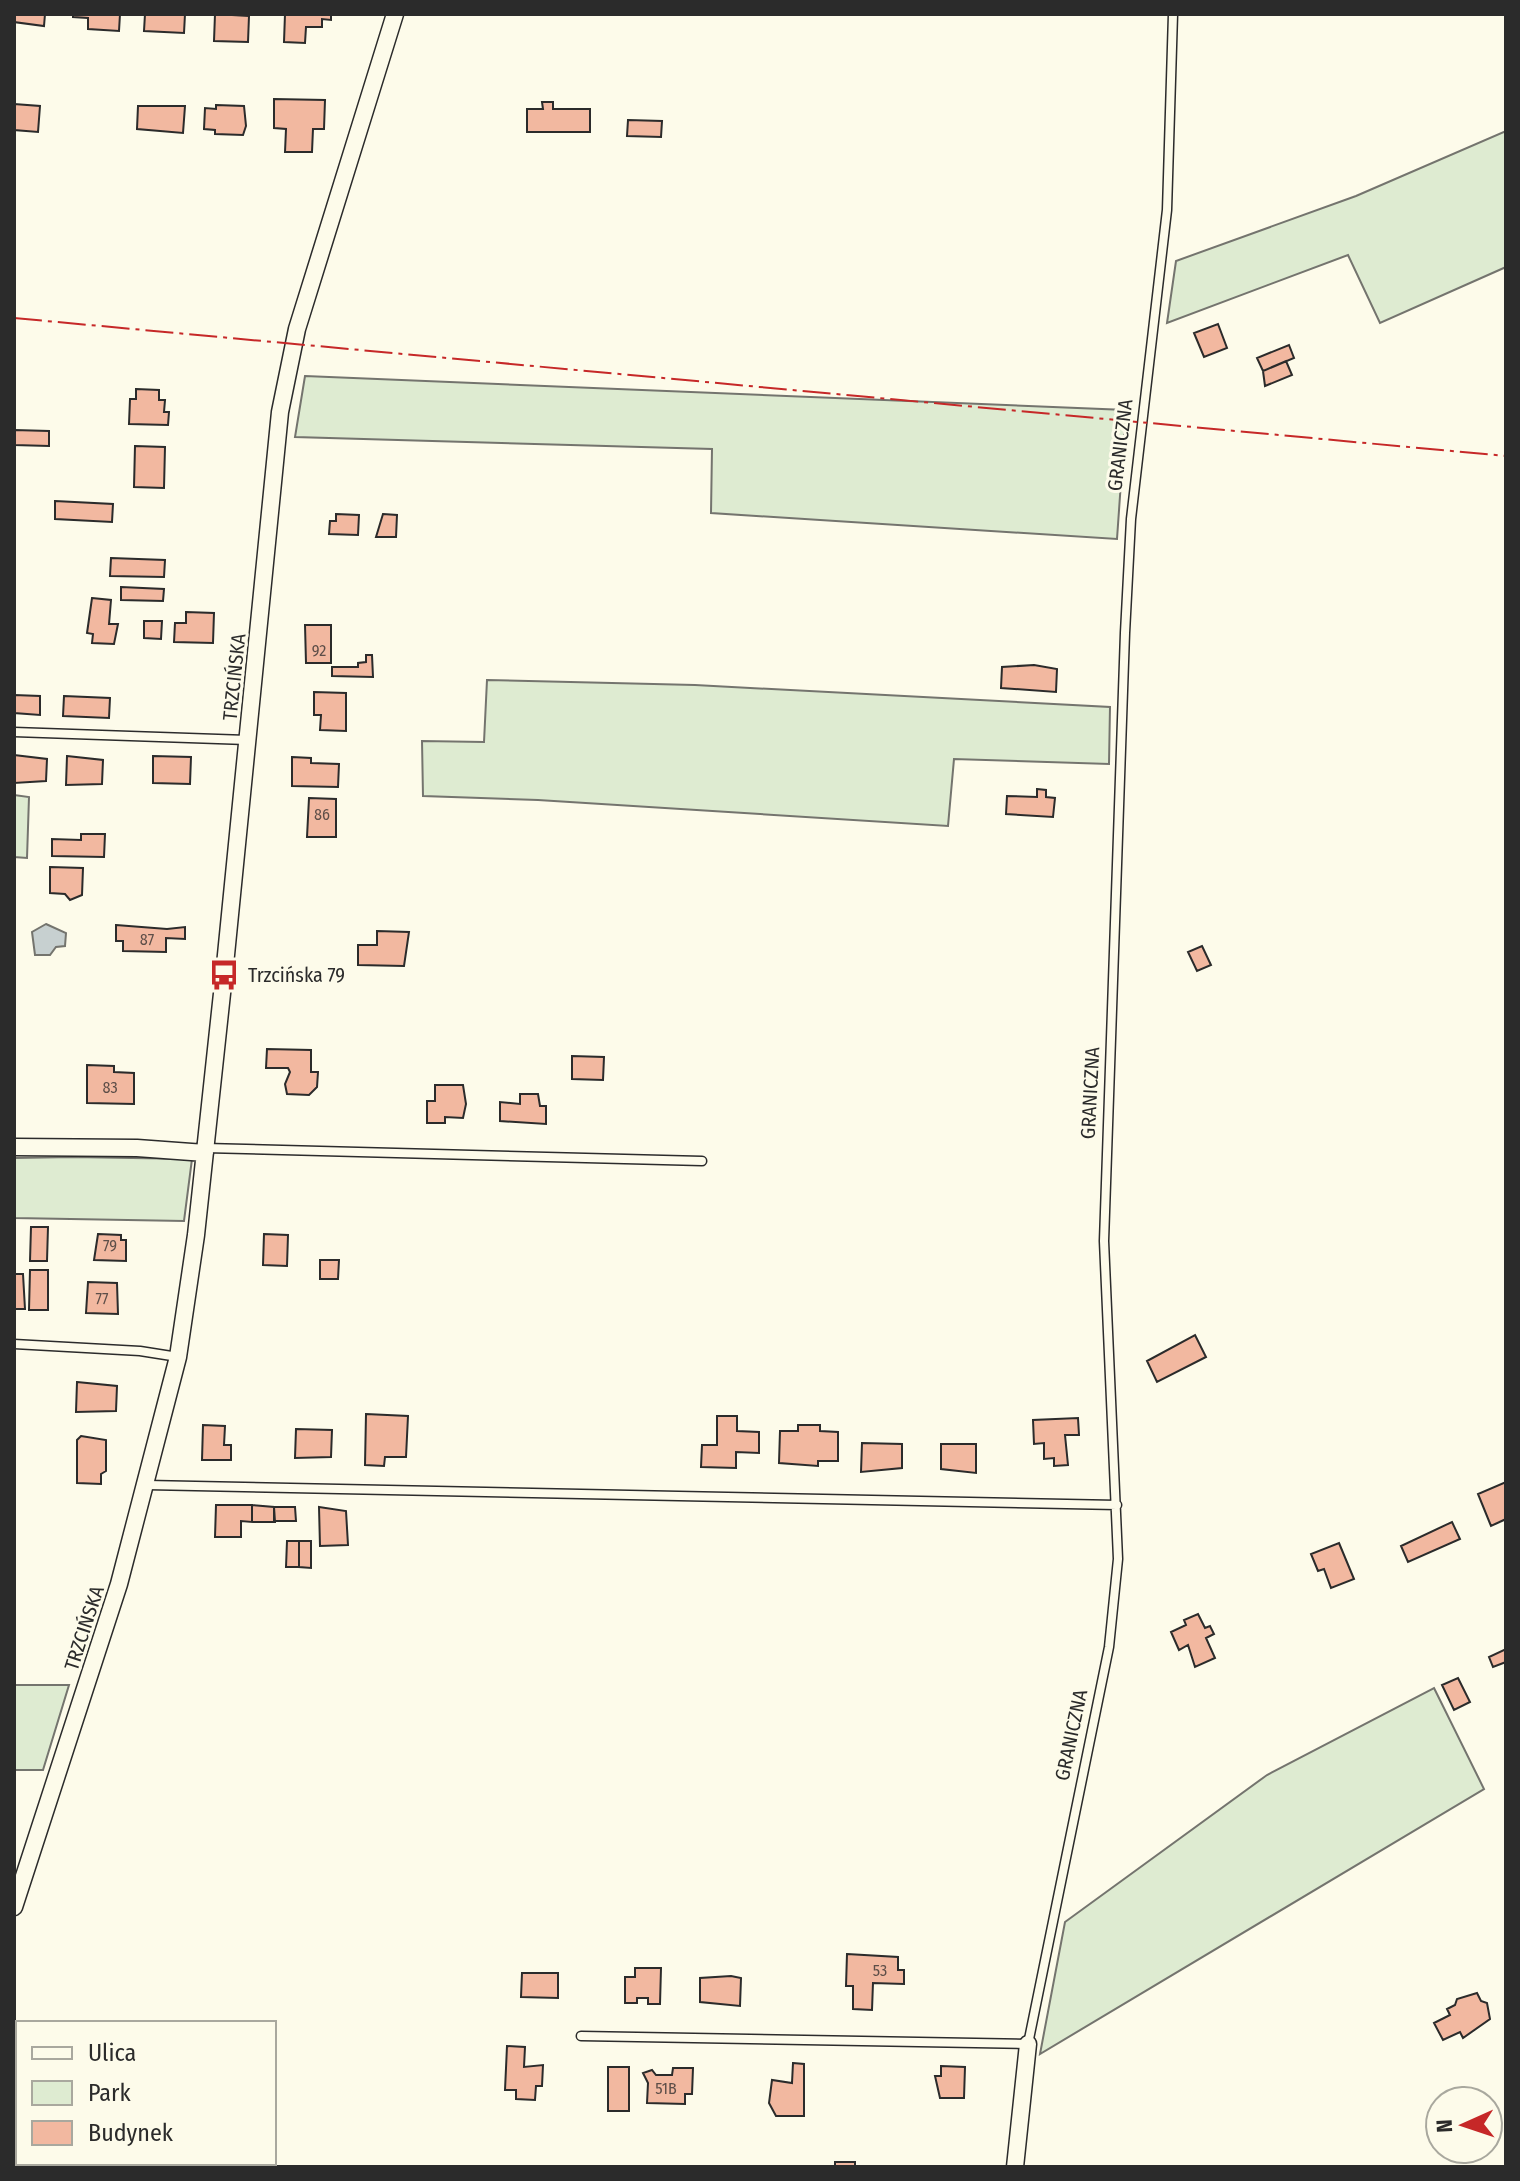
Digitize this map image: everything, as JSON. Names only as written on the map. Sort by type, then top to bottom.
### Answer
[{"type":"street","name":"TRZCIŃSKA","points":[[14,1907],[119,1584],[178,1357],[205,1151],[280,412],[297,329],[395,14]]},
{"type":"street","points":[[14,1147],[205,1151]]},
{"type":"street","name":"GRANICZNA","points":[[1015,2167],[1028,2044]]},
{"type":"lane","name":"GRANICZNA","points":[[1028,2044],[1109,1647],[1118,1559],[1104,1241],[1125,633],[1133,505],[1167,210],[1173,14]]},
{"type":"lane","points":[[14,732],[247,740]]},
{"type":"lane","points":[[205,1151],[702,1161]]},
{"type":"lane","points":[[14,1344],[140,1351],[178,1357]]},
{"type":"lane","points":[[147,1485],[1117,1505]]},
{"type":"lane","points":[[581,2036],[1028,2044]]},
{"type":"green space","points":[[1506,131],[1506,267],[1380,323],[1348,255],[1167,323],[1176,261],[1356,196]]},
{"type":"green space","points":[[305,376],[1126,410],[1117,539],[711,513],[712,449],[295,437]]},
{"type":"green space","points":[[487,680],[695,685],[1110,707],[1109,764],[954,759],[948,826],[538,800],[423,796],[422,741],[484,742]]},
{"type":"green space","points":[[14,795],[29,797],[27,858],[14,857]]},
{"type":"green space","points":[[14,1158],[192,1159],[184,1221],[14,1218]]},
{"type":"green space","points":[[14,1685],[69,1685],[43,1770],[14,1770]]},
{"type":"green space","points":[[1434,1688],[1484,1789],[1040,2054],[1065,1922],[1267,1775]]},
{"type":"shaded area","points":[[46,924],[66,933],[65,946],[56,947],[50,955],[35,955],[32,932]]},
{"type":"building","points":[[14,14],[45,14],[44,26],[14,22]]},
{"type":"building","points":[[73,14],[120,14],[119,31],[88,29],[88,18],[73,17]]},
{"type":"building","points":[[145,14],[185,14],[184,33],[144,31]]},
{"type":"building","points":[[215,14],[249,16],[248,42],[214,41]]},
{"type":"building","points":[[285,14],[331,14],[331,20],[322,19],[322,27],[306,27],[305,43],[284,42]]},
{"type":"building","points":[[274,99],[325,100],[324,129],[313,129],[312,152],[285,152],[286,129],[274,128]]},
{"type":"building","points":[[542,102],[553,102],[553,109],[590,109],[590,132],[527,132],[527,109],[543,109]]},
{"type":"building","points":[[14,104],[40,106],[38,132],[14,130]]},
{"type":"building","points":[[216,105],[244,106],[246,126],[243,135],[215,134],[215,130],[204,129],[205,108],[216,109]]},
{"type":"building","points":[[138,106],[185,106],[183,133],[137,129]]},
{"type":"building","points":[[628,120],[662,121],[661,137],[627,136]]},
{"type":"building","points":[[1218,324],[1227,348],[1204,357],[1194,333]]},
{"type":"building","points":[[1289,345],[1294,358],[1263,371],[1257,358]]},
{"type":"building","points":[[1286,361],[1292,375],[1265,386],[1263,371]]},
{"type":"building","points":[[136,389],[159,390],[159,400],[165,400],[164,412],[169,412],[168,425],[129,424],[130,399],[136,399]]},
{"type":"building","points":[[14,430],[49,431],[49,446],[14,445]]},
{"type":"building","points":[[135,446],[165,447],[164,488],[134,487]]},
{"type":"building","points":[[55,501],[113,504],[112,522],[55,519]]},
{"type":"building","points":[[336,514],[359,515],[358,535],[329,534],[330,521],[336,521]]},
{"type":"building","points":[[383,514],[397,515],[396,537],[376,537]]},
{"type":"building","points":[[111,558],[165,560],[164,577],[110,576]]},
{"type":"building","points":[[121,587],[164,589],[163,601],[121,600]]},
{"type":"building","points":[[92,598],[111,600],[109,624],[118,624],[114,644],[92,643],[93,634],[87,633]]},
{"type":"building","points":[[186,612],[214,613],[213,643],[174,642],[175,623],[186,623]]},
{"type":"building","points":[[144,621],[162,621],[161,639],[144,638]]},
{"type":"building","points":[[305,625],[331,625],[331,663],[306,663]]},
{"type":"building","points":[[366,655],[372,655],[373,677],[332,676],[332,667],[358,667],[358,663],[366,662]]},
{"type":"building","points":[[1034,665],[1057,669],[1056,692],[1001,688],[1002,667]]},
{"type":"building","points":[[314,692],[346,693],[346,731],[320,730],[321,715],[314,715]]},
{"type":"building","points":[[14,695],[40,696],[40,715],[14,713]]},
{"type":"building","points":[[64,696],[110,698],[109,718],[63,716]]},
{"type":"building","points":[[14,755],[47,759],[46,781],[14,783]]},
{"type":"building","points":[[67,756],[103,760],[102,784],[66,785]]},
{"type":"building","points":[[153,756],[191,757],[190,784],[153,783]]},
{"type":"building","points":[[292,757],[311,758],[311,763],[339,764],[338,787],[292,786]]},
{"type":"building","points":[[1037,789],[1046,790],[1046,797],[1055,798],[1053,817],[1006,814],[1007,796],[1037,797]]},
{"type":"building","points":[[309,798],[336,799],[336,837],[307,837]]},
{"type":"building","points":[[81,834],[105,834],[104,857],[52,856],[52,839],[81,840]]},
{"type":"building","points":[[50,867],[83,868],[82,895],[70,900],[65,894],[50,893]]},
{"type":"building","points":[[116,925],[167,929],[185,927],[185,939],[166,938],[166,952],[123,951],[123,941],[116,941]]},
{"type":"building","points":[[377,931],[409,932],[404,966],[358,965],[358,945],[377,945]]},
{"type":"building","points":[[1202,946],[1211,965],[1197,971],[1188,952]]},
{"type":"building","points":[[267,1049],[311,1050],[311,1072],[318,1072],[317,1087],[309,1095],[287,1094],[285,1084],[290,1072],[288,1068],[266,1068]]},
{"type":"building","points":[[572,1056],[604,1057],[603,1080],[572,1079]]},
{"type":"building","points":[[87,1065],[114,1066],[114,1072],[134,1073],[134,1104],[87,1103]]},
{"type":"building","points":[[435,1085],[463,1085],[466,1104],[463,1118],[445,1117],[445,1123],[427,1123],[427,1101],[435,1101]]},
{"type":"building","points":[[520,1094],[538,1094],[540,1106],[546,1106],[546,1124],[500,1121],[500,1102],[520,1104]]},
{"type":"building","points":[[31,1227],[48,1227],[47,1261],[30,1261]]},
{"type":"building","points":[[98,1234],[121,1235],[121,1240],[126,1240],[126,1261],[94,1260]]},
{"type":"building","points":[[264,1234],[288,1235],[287,1266],[263,1265]]},
{"type":"building","points":[[320,1260],[339,1260],[338,1279],[320,1279]]},
{"type":"building","points":[[30,1270],[48,1270],[48,1310],[29,1310]]},
{"type":"building","points":[[14,1274],[23,1274],[25,1309],[14,1309]]},
{"type":"building","points":[[88,1282],[117,1283],[118,1314],[86,1313]]},
{"type":"building","points":[[1195,1335],[1206,1357],[1157,1382],[1147,1361]]},
{"type":"building","points":[[77,1382],[117,1386],[116,1411],[76,1412]]},
{"type":"building","points":[[366,1414],[408,1416],[406,1457],[385,1457],[384,1466],[365,1465]]},
{"type":"building","points":[[717,1416],[737,1416],[737,1431],[759,1432],[759,1453],[736,1452],[736,1468],[701,1467],[702,1445],[717,1445]]},
{"type":"building","points":[[1078,1418],[1079,1435],[1065,1435],[1068,1465],[1054,1466],[1054,1458],[1044,1459],[1044,1443],[1034,1444],[1033,1420]]},
{"type":"building","points":[[203,1425],[225,1426],[224,1445],[231,1445],[231,1460],[202,1460]]},
{"type":"building","points":[[798,1425],[820,1425],[820,1431],[838,1432],[838,1461],[818,1461],[818,1466],[779,1463],[780,1431],[798,1431]]},
{"type":"building","points":[[296,1429],[332,1430],[331,1457],[295,1458]]},
{"type":"building","points":[[81,1436],[106,1440],[106,1471],[101,1474],[101,1484],[77,1483],[77,1440]]},
{"type":"building","points":[[862,1443],[902,1444],[902,1468],[861,1472]]},
{"type":"building","points":[[941,1444],[976,1444],[976,1473],[941,1469]]},
{"type":"building","points":[[1506,1482],[1506,1519],[1491,1526],[1478,1494]]},
{"type":"building","points":[[216,1505],[252,1505],[252,1522],[241,1521],[241,1537],[215,1537]]},
{"type":"building","points":[[252,1505],[274,1507],[275,1522],[252,1522]]},
{"type":"building","points":[[274,1507],[295,1507],[296,1521],[274,1521]]},
{"type":"building","points":[[319,1507],[346,1511],[348,1545],[320,1546]]},
{"type":"building","points":[[1452,1522],[1460,1539],[1408,1562],[1401,1546]]},
{"type":"building","points":[[287,1541],[299,1541],[299,1567],[286,1567]]},
{"type":"building","points":[[299,1541],[311,1541],[311,1568],[299,1567]]},
{"type":"building","points":[[1339,1543],[1354,1579],[1331,1588],[1324,1569],[1318,1571],[1311,1554]]},
{"type":"building","points":[[1198,1614],[1205,1628],[1210,1626],[1214,1634],[1206,1638],[1215,1658],[1195,1667],[1188,1645],[1179,1650],[1171,1632],[1186,1625],[1184,1620]]},
{"type":"building","points":[[1506,1649],[1506,1662],[1493,1667],[1489,1657]]},
{"type":"building","points":[[1458,1678],[1470,1702],[1454,1710],[1442,1685]]},
{"type":"building","points":[[847,1954],[898,1957],[898,1970],[904,1970],[904,1984],[873,1983],[872,2010],[853,2009],[853,1986],[846,1986]]},
{"type":"building","points":[[635,1968],[661,1968],[660,2004],[648,2004],[648,1998],[637,1998],[637,2003],[625,2003],[625,1977],[635,1977]]},
{"type":"building","points":[[522,1973],[558,1973],[558,1998],[521,1997]]},
{"type":"building","points":[[700,1978],[741,1978],[740,2006],[700,2002]]},
{"type":"building","points":[[1477,1993],[1481,2001],[1487,2003],[1490,2019],[1463,2038],[1460,2032],[1443,2040],[1434,2023],[1450,2015],[1447,2009],[1455,2005],[1457,1999]]},
{"type":"building","points":[[507,2046],[525,2047],[524,2067],[543,2065],[542,2086],[536,2086],[535,2100],[516,2099],[516,2090],[505,2090]]},
{"type":"building","points":[[793,2063],[804,2064],[804,2116],[776,2116],[769,2103],[772,2080],[792,2083]]},
{"type":"building","points":[[941,2066],[965,2067],[964,2098],[940,2098],[935,2076],[941,2076]]},
{"type":"building","points":[[608,2067],[629,2067],[629,2111],[608,2111]]},
{"type":"building","points":[[673,2068],[693,2068],[692,2094],[685,2094],[685,2104],[647,2103],[648,2083],[643,2073],[652,2070],[656,2075],[672,2075]]},
{"type":"building","points":[[835,2162],[855,2162],[855,2167],[835,2167]]},
{"type":"building","points":[[30,2165],[57,2165],[57,2167]]},
{"type":"power","points":[[14,318],[1506,456]]},
{"type":"place","name":"Trzcińska 79","points":[[224,975]]}]
